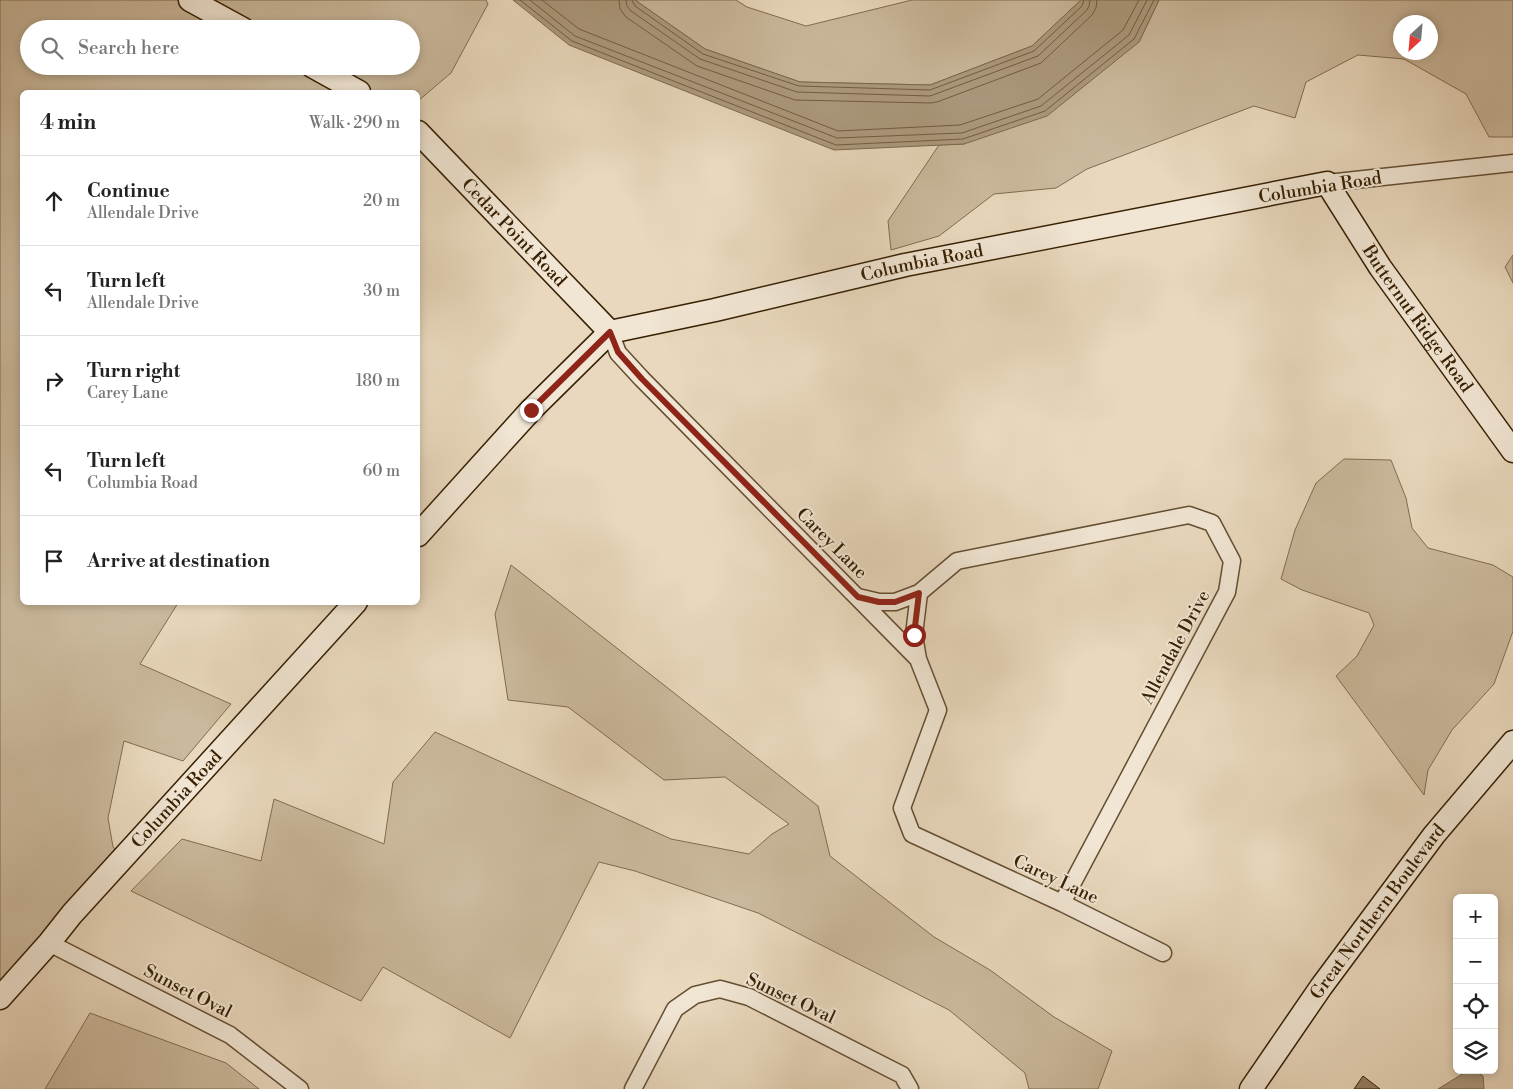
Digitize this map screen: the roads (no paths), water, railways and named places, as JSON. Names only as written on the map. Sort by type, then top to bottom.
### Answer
[{"type":"street","points":[[190,0],[227,20]]},
{"type":"street","points":[[329,75],[356,90]]},
{"type":"street","name":"Cedar Point Road","points":[[420,134],[610,332]]},
{"type":"street","name":"Columbia Road","points":[[610,332],[715,310],[905,265],[1327,183],[1513,163]]},
{"type":"street","name":"Butternut Ridge Road","points":[[1327,183],[1380,267],[1513,451]]},
{"type":"street","points":[[420,533],[531,410],[610,332]]},
{"type":"street","name":"Carey Lane","points":[[610,332],[618,352],[642,379],[918,659],[938,710],[902,808],[912,834],[1062,903],[1163,953]]},
{"type":"street","name":"Allendale Drive","points":[[858,597],[879,602],[895,602],[919,593],[957,561],[1189,515],[1212,523],[1232,561],[1227,592],[1062,903]]},
{"type":"street","points":[[918,659],[914,635],[919,593]]},
{"type":"street","name":"Columbia Road","points":[[0,998],[72,914],[353,605]]},
{"type":"street","name":"Great Northern Boulevard","points":[[1251,1089],[1321,987],[1434,835],[1513,742]]},
{"type":"street","name":"Sunset Oval","points":[[49,943],[230,1035],[300,1089]]},
{"type":"street","name":"Sunset Oval","points":[[633,1089],[675,1009],[695,994],[720,990],[749,996],[902,1075],[910,1089]]},
{"type":"water","points":[[513,0],[635,0],[705,49],[800,82],[930,85],[1032,46],[1081,0],[1159,0],[1139,42],[1047,116],[964,144],[834,150],[569,45]]},
{"type":"water","points":[[1462,1074],[1480,1074],[1483,1076],[1484,1089],[1438,1089]]}]
